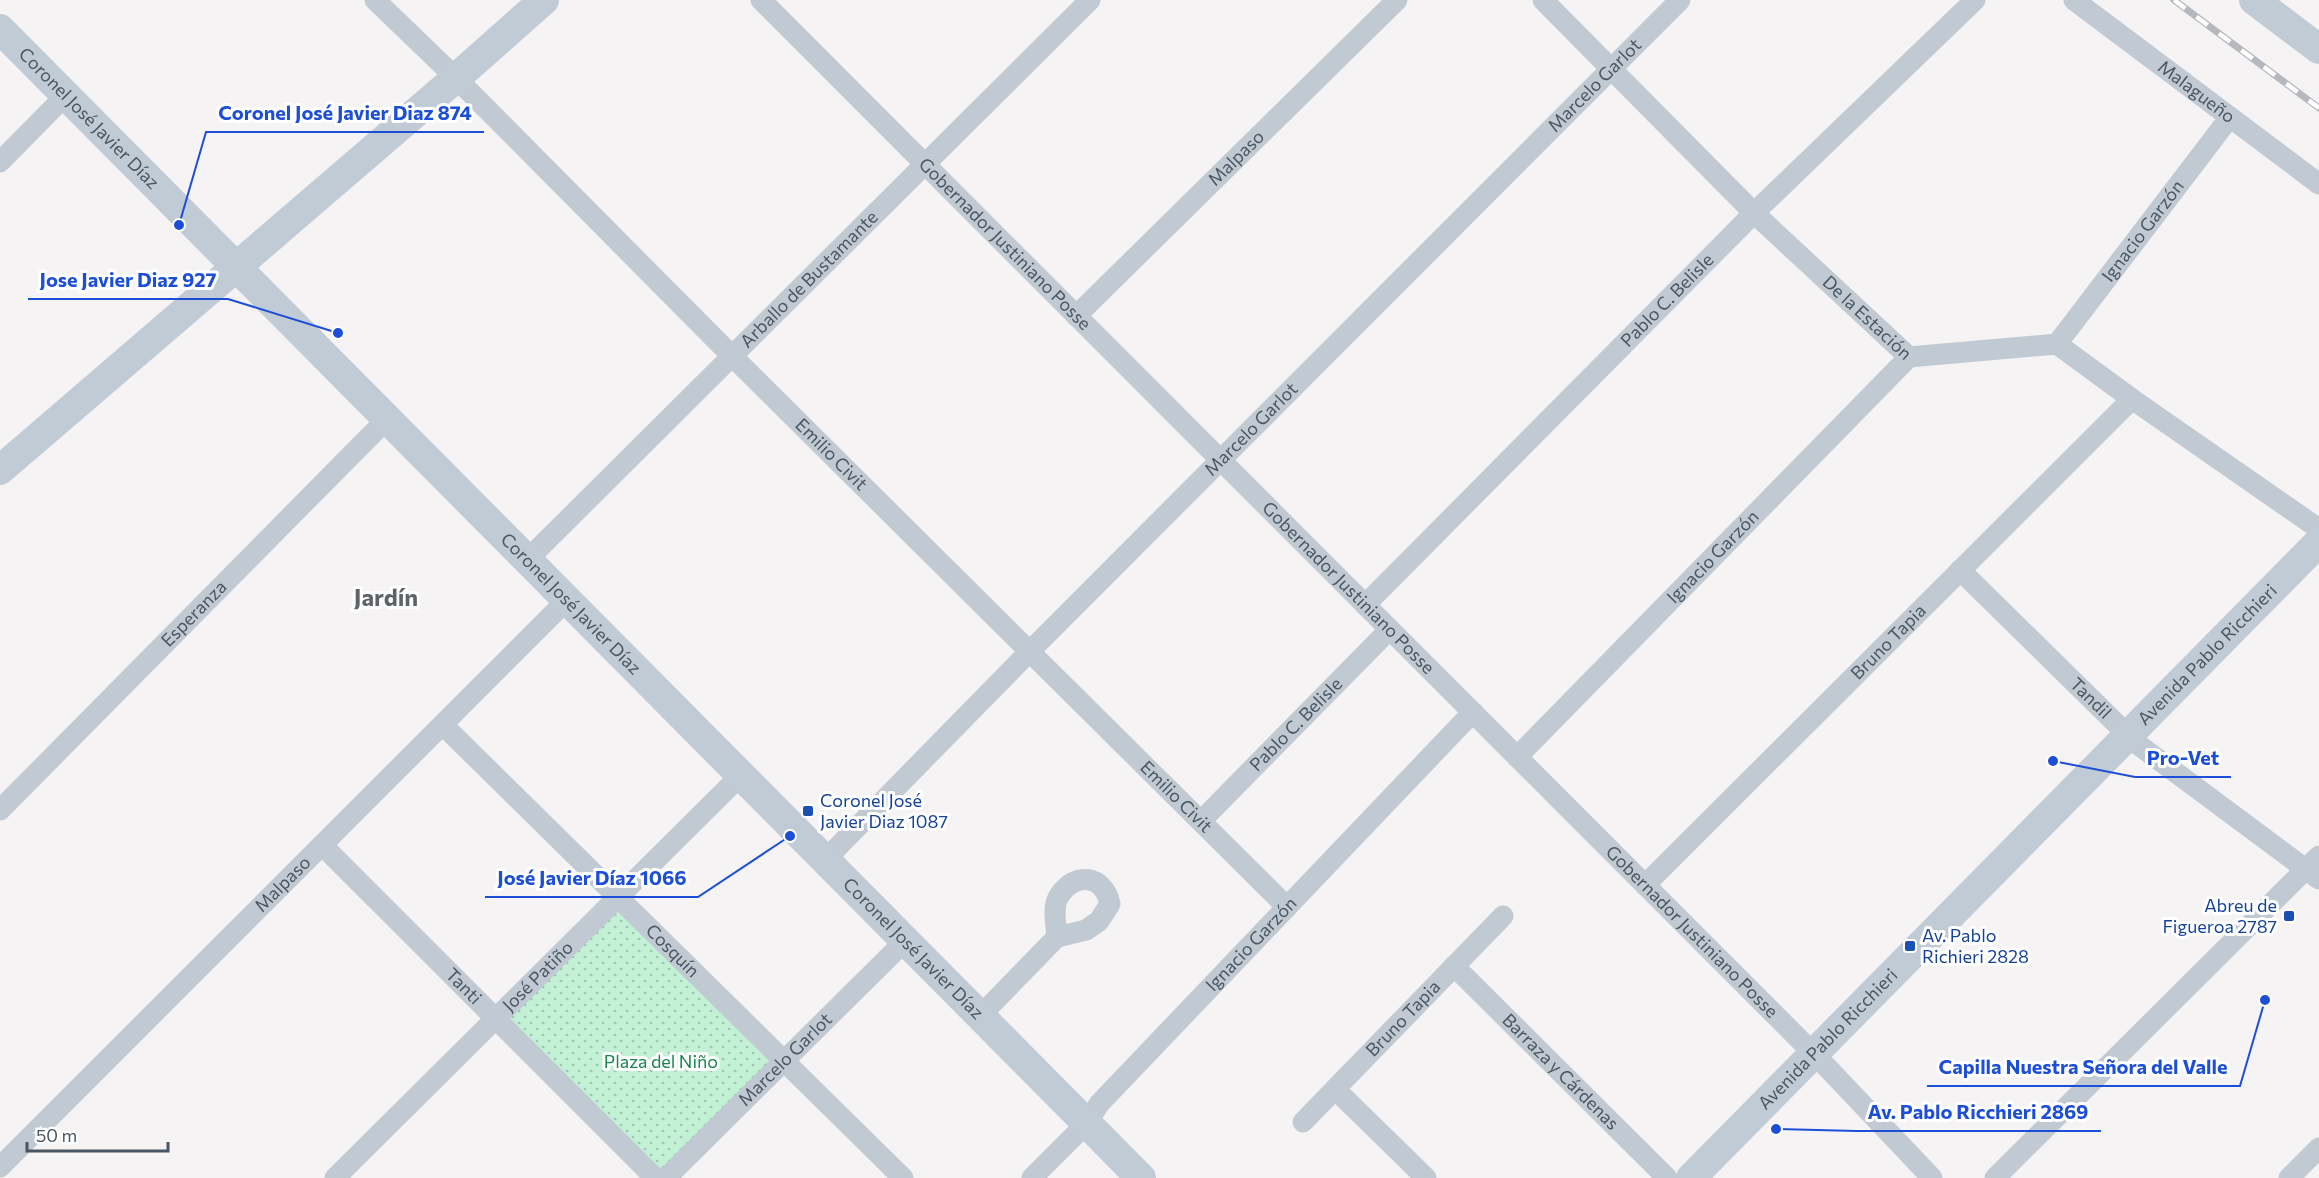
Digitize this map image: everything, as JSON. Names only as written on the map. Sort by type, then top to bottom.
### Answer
[{"type":"main road","points":[[0,470],[544,0]]},
{"type":"main road","points":[[2254,0],[2319,49]]},
{"type":"main road","name":"Coronel José Javier Díaz","points":[[0,29],[1141,1178]]},
{"type":"main road","name":"Avenida Pablo Ricchieri","points":[[1691,1178],[1818,1058],[2132,738],[2319,542]]},
{"type":"main road","name":"Avenida Pablo Ricchieri","points":[[2132,738],[2319,558]]},
{"type":"main road","name":"Avenida Pablo Ricchieri","points":[[1712,1178],[1818,1058]]},
{"type":"street","name":"Emilio Civit","points":[[375,0],[1202,820],[1287,908]]},
{"type":"street","name":"Gobernador Justiniano Posse","points":[[761,0],[1818,1058],[1932,1178]]},
{"type":"street","name":"Arballo de Bustamante","points":[[527,560],[1090,0]]},
{"type":"street","name":"Malpaso","points":[[1076,316],[1397,0]]},
{"type":"street","name":"De la Estación","points":[[1543,0],[1754,213],[1909,357],[2057,344]]},
{"type":"street","name":"Marcelo Garlot","points":[[825,860],[1030,651],[1680,0]]},
{"type":"street","name":"Pablo C. Belisle","points":[[1365,605],[1754,213],[1975,0]]},
{"type":"street","name":"Malagueño","points":[[2074,0],[2319,184]]},
{"type":"street","points":[[0,162],[66,95]]},
{"type":"street","name":"Ignacio Garzón","points":[[2057,344],[2230,117]]},
{"type":"street","points":[[2057,344],[2319,530]]},
{"type":"street","name":"Ignacio Garzón","points":[[1517,758],[1909,357]]},
{"type":"street","name":"Bruno Tapia","points":[[1645,885],[2132,399]]},
{"type":"street","name":"Esperanza","points":[[0,810],[387,418]]},
{"type":"street","name":"Tandil","points":[[1960,570],[2132,738],[2315,868]]},
{"type":"street","name":"Malpaso","points":[[0,1167],[567,600]]},
{"type":"street","name":"Pablo C. Belisle","points":[[1202,820],[1389,630]]},
{"type":"street","name":"Ignacio Garzón","points":[[1032,1178],[1087,1123],[1098,1104],[1473,712]]},
{"type":"street","name":"Cosquín","points":[[443,725],[903,1178]]},
{"type":"street","name":"José Patiño","points":[[335,1178],[741,775]]},
{"type":"street","name":"Tanti","points":[[322,845],[655,1178]]},
{"type":"street","points":[[1995,1178],[2315,868]]},
{"type":"street","name":"Bruno Tapia","points":[[1302,1122],[1503,916]]},
{"type":"street","points":[[980,1016],[1056,937]]},
{"type":"street","name":"Marcelo Garlot","points":[[666,1178],[905,940]]},
{"type":"street","name":"Barraza y Cárdenas","points":[[1454,966],[1667,1178]]},
{"type":"street","points":[[1335,1089],[1426,1178]]},
{"type":"street","points":[[2289,1178],[2319,1148]]},
{"type":"green space","name":"Plaza del Niño","points":[[617,898],[784,1061],[666,1178],[496,1018]]},
{"type":"railway","points":[[2174,0],[2319,108]]},
{"type":"place","name":"Coronel José Javier Diaz 874","points":[[179,225]]},
{"type":"place","name":"Jose Javier Diaz 927","points":[[338,333]]},
{"type":"place","name":"Pro-Vet","points":[[2053,761]]},
{"type":"place","name":"Coronel José Javier Diaz 1087","points":[[808,811]]},
{"type":"place","name":"José Javier Díaz 1066","points":[[790,836]]},
{"type":"place","name":"Abreu de Figueroa 2787","points":[[2289,916]]},
{"type":"place","name":"Av. Pablo Richieri 2828","points":[[1910,946]]},
{"type":"place","name":"Capilla Nuestra Señora del Valle","points":[[2265,1000]]},
{"type":"place","name":"Av. Pablo Ricchieri 2869","points":[[1776,1129]]},
{"type":"district","name":"Jardín","points":[[386,598]]}]
